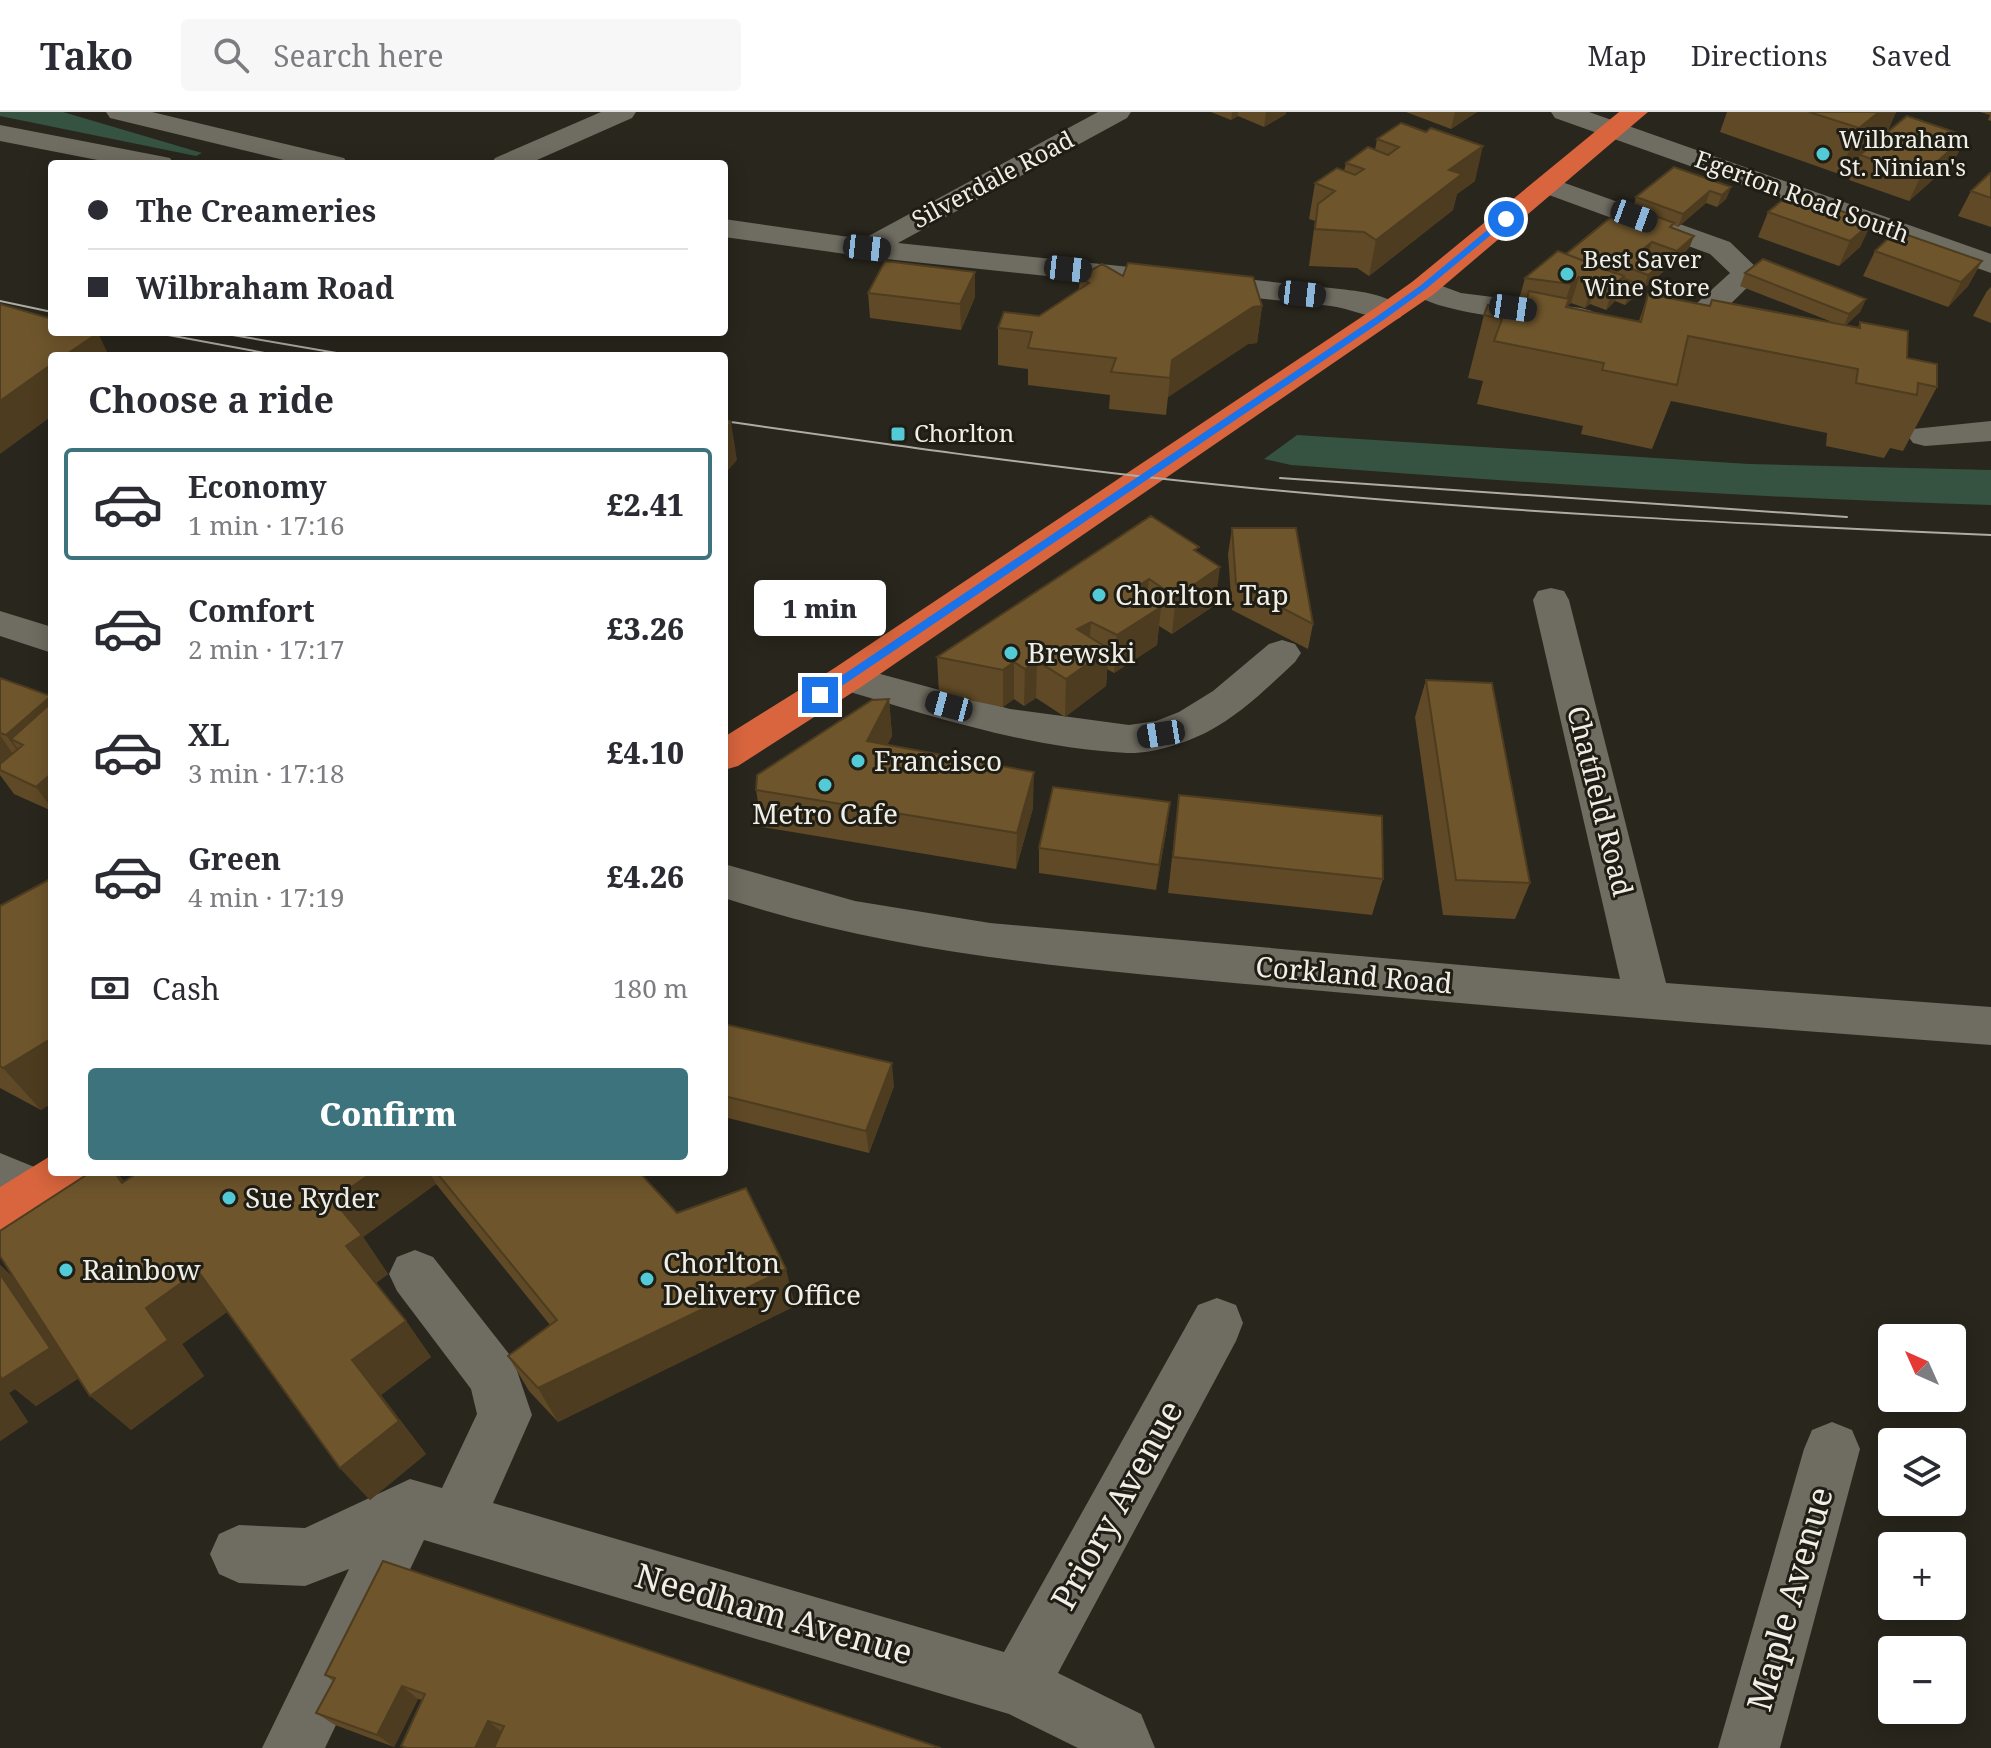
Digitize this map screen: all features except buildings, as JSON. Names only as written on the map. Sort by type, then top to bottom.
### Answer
[{"type":"highway","points":[[728,753],[847,678],[1389,312],[1423,288],[1624,121]]},
{"type":"street","points":[[123,112],[317,160]]},
{"type":"street","points":[[514,160],[623,112]]},
{"type":"street","name":"Silverdale Road","points":[[867,248],[1118,112]]},
{"type":"street","name":"Egerton Road South","points":[[1564,112],[1624,121],[1991,264]]},
{"type":"street","points":[[0,133],[139,160]]},
{"type":"street","points":[[222,160],[251,145]]},
{"type":"street","points":[[1548,185],[1720,248],[1747,273],[1694,322],[1657,327],[1641,325]]},
{"type":"street","points":[[728,229],[867,248],[1331,297],[1364,302],[1389,312]]},
{"type":"street","points":[[1423,288],[1455,301],[1610,321]]},
{"type":"street","points":[[1925,436],[1991,431]]},
{"type":"street","name":"Chatfield Road","points":[[1551,600],[1648,1002]]},
{"type":"street","points":[[0,623],[48,639]]},
{"type":"street","points":[[847,678],[1010,723],[1129,739],[1161,734],[1193,722],[1227,701],[1282,653]]},
{"type":"street","name":"Corkland Road","points":[[728,882],[877,924],[1008,944],[1648,1002],[1991,1026]]},
{"type":"street","points":[[293,1748],[433,1514],[505,1415],[494,1377],[415,1274]]},
{"type":"street","name":"Priory Avenue","points":[[1018,1686],[1217,1323]]},
{"type":"street","name":"Maple Avenue","points":[[1749,1748],[1832,1449]]},
{"type":"street","points":[[239,1554],[305,1557],[433,1514]]},
{"type":"street","name":"Needham Avenue","points":[[433,1514],[1018,1686],[1119,1736],[1124,1748]]},
{"type":"green space","points":[[0,112],[63,112],[202,153],[196,156],[0,116]]},
{"type":"green space","points":[[1297,435],[1749,464],[1991,470],[1991,505],[1553,484],[1291,465],[1264,459]]},
{"type":"tram line","points":[[0,301],[48,311]]},
{"type":"tram line","points":[[174,336],[260,352]]},
{"type":"tram line","points":[[238,336],[331,352]]},
{"type":"tram line","points":[[728,422],[1053,466],[1343,496],[1621,516],[1991,535]]},
{"type":"tram line","points":[[1280,478],[1847,517]]},
{"type":"place","name":"Wilbraham St. Ninian's","points":[[1823,154]]},
{"type":"place","name":"Best Saver Wine Store","points":[[1567,274]]},
{"type":"place","name":"Chorlton","points":[[898,434]]},
{"type":"place","name":"Chorlton Tap","points":[[1099,595]]},
{"type":"place","name":"Brewski","points":[[1011,653]]},
{"type":"place","name":"Francisco","points":[[858,761]]},
{"type":"place","name":"Metro Cafe","points":[[825,785]]},
{"type":"place","name":"Sue Ryder","points":[[229,1198]]},
{"type":"place","name":"Rainbow","points":[[66,1270]]},
{"type":"place","name":"Chorlton Delivery Office","points":[[647,1279]]},
{"type":"route","points":[[820,695],[1379,319],[1423,288],[1506,219]]}]
